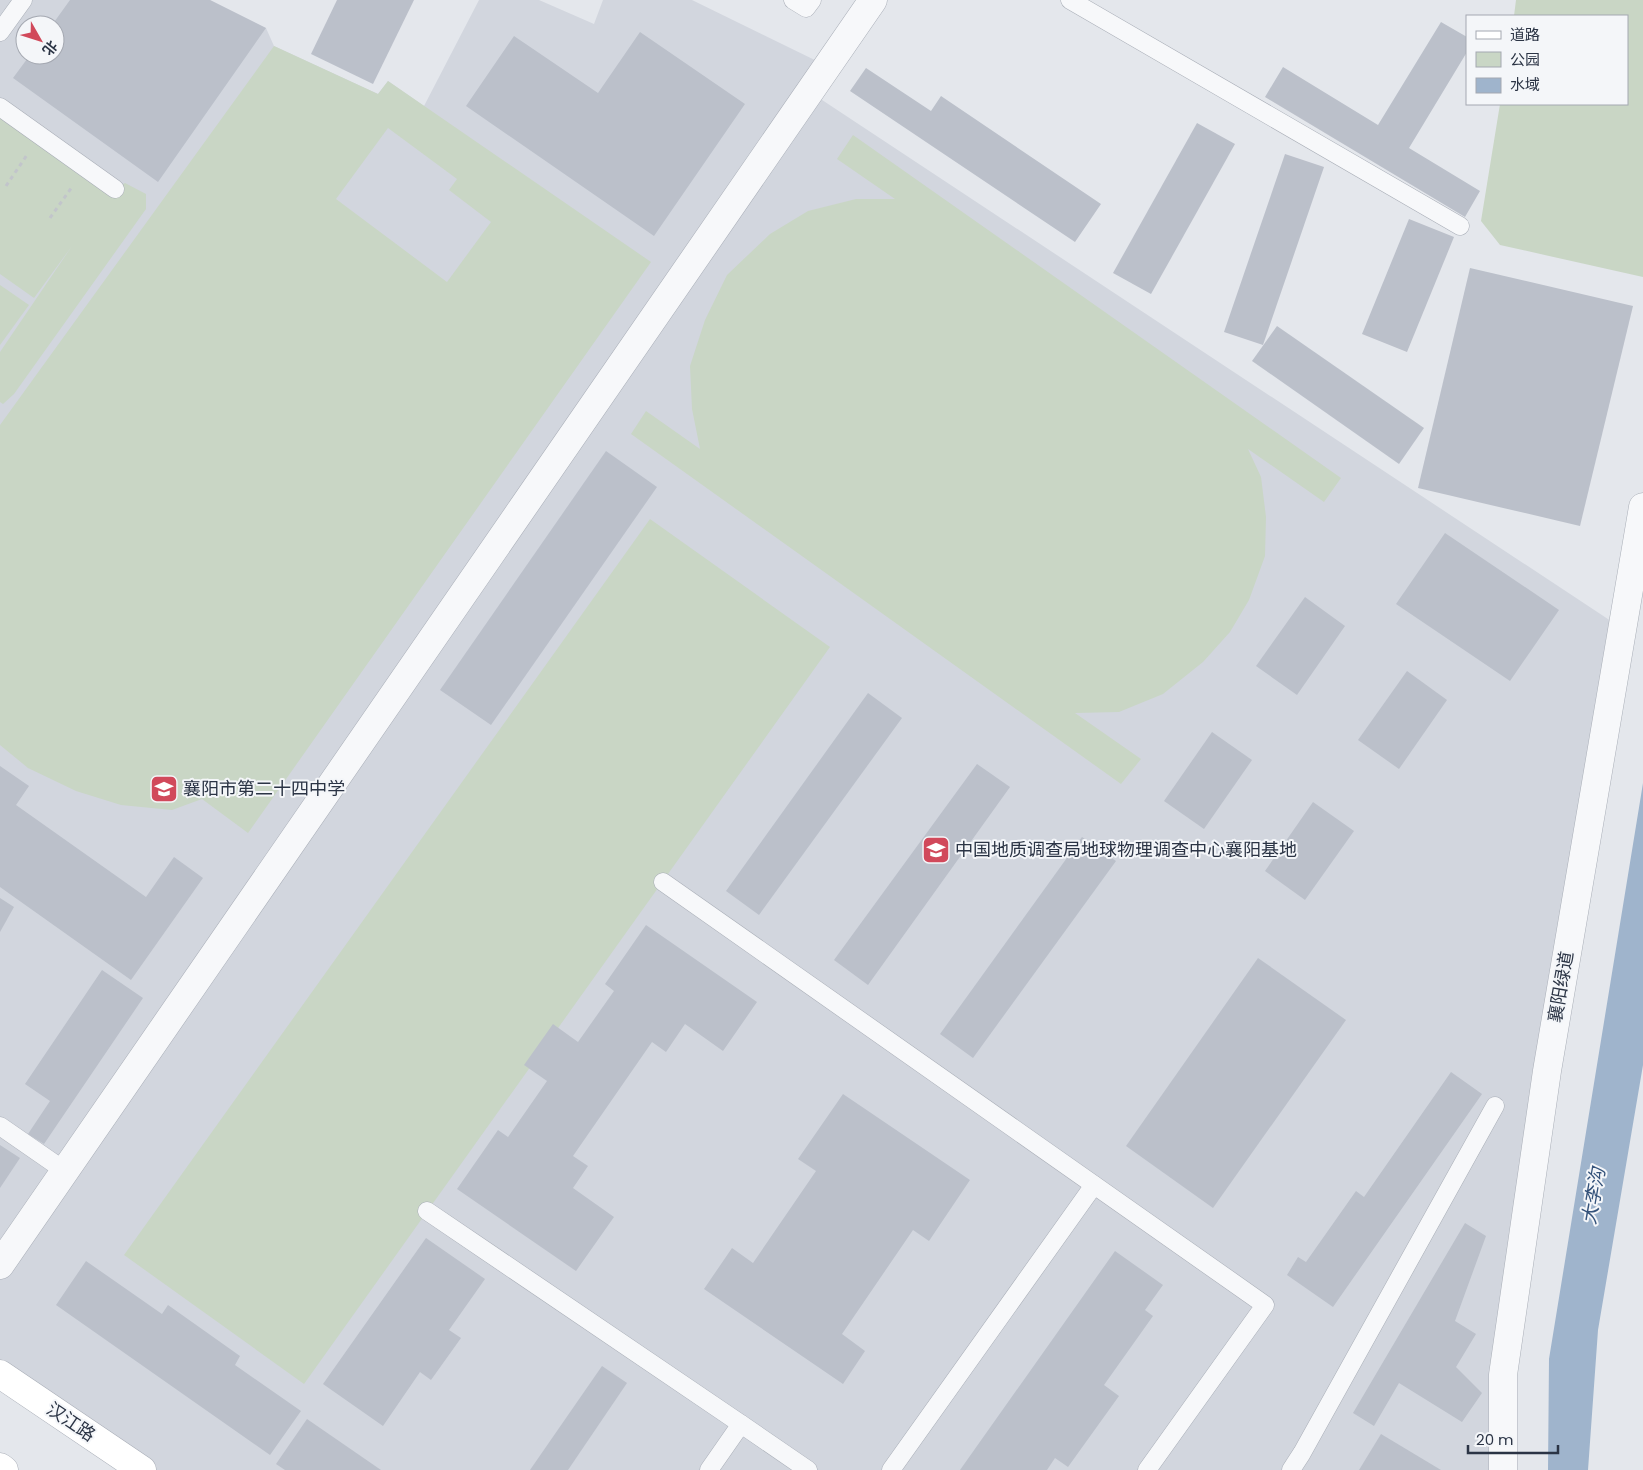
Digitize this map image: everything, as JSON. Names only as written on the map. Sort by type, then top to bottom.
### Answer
[{"type":"main road","name":"汉江路","points":[[0,1374],[142,1470]]},
{"type":"main road","points":[[0,1467],[4,1470]]},
{"type":"street","points":[[0,1265],[873,0]]},
{"type":"street","name":"襄阳绿道","points":[[1503,1470],[1503,1375],[1547,1071],[1643,507]]},
{"type":"lane","points":[[0,32],[23,0]]},
{"type":"lane","points":[[793,0],[806,8],[812,0]]},
{"type":"lane","points":[[1070,0],[1460,226]]},
{"type":"lane","points":[[0,107],[115,190]]},
{"type":"lane","points":[[663,882],[1265,1305],[1147,1470]]},
{"type":"lane","points":[[1291,1470],[1495,1106]]},
{"type":"lane","points":[[0,1126],[65,1172]]},
{"type":"lane","points":[[891,1470],[1094,1185]]},
{"type":"lane","points":[[427,1211],[808,1470]]},
{"type":"lane","points":[[709,1470],[741,1424]]},
{"type":"path","points":[[6,186],[40,136]]},
{"type":"path","points":[[50,218],[85,168]]},
{"type":"shaded area","name":"中国地质调查局地球物理调查中心襄阳基地","points":[[0,0],[210,0],[266,28],[274,46],[378,94],[388,81],[424,106],[479,0],[539,0],[594,24],[603,0],[692,0],[827,66],[810,92],[1623,629],[1503,1470],[142,1470],[0,1374]]},
{"type":"green space","points":[[1516,0],[1643,0],[1643,277],[1500,245],[1481,221],[1500,105],[1628,105],[1628,15],[1514,15]]},
{"type":"green space","points":[[274,46],[378,94],[388,81],[651,262],[248,833],[202,799],[172,810],[121,805],[76,791],[28,768],[0,745],[0,425]],"holes":[[[388,128],[457,179],[449,190],[491,222],[447,282],[336,199]]]},
{"type":"green space","points":[[0,107],[115,189],[125,183],[146,194],[146,209],[14,394],[3,404],[0,402],[0,352],[72,246],[34,298],[0,274]]},
{"type":"green space","points":[[853,135],[1341,478],[1324,502],[1248,449],[1261,477],[1266,517],[1265,556],[1249,600],[1230,632],[1203,662],[1163,694],[1119,712],[1075,713],[1141,759],[1121,784],[631,434],[646,411],[700,449],[692,409],[690,366],[705,320],[727,275],[770,234],[808,211],[856,199],[895,199],[837,159]]},
{"type":"green space","points":[[0,285],[29,305],[0,345]]},
{"type":"green space","points":[[650,519],[830,647],[304,1384],[124,1255]]},
{"type":"water","name":"大李沟","points":[[1643,783],[1643,1065],[1598,1330],[1588,1470],[1548,1470],[1549,1359]]},
{"type":"building","points":[[70,0],[210,0],[266,28],[158,182],[13,78],[23,65],[65,65],[65,15],[59,15]]},
{"type":"building","points":[[337,0],[414,0],[373,84],[311,54]]},
{"type":"building","points":[[1441,22],[1466,36],[1466,54],[1409,148],[1480,191],[1465,217],[1265,97],[1283,67],[1378,125]]},
{"type":"building","points":[[640,32],[745,104],[654,236],[466,106],[514,36],[598,93]]},
{"type":"building","points":[[866,68],[931,111],[941,96],[1101,204],[1075,242],[850,91]]},
{"type":"building","points":[[1197,123],[1235,144],[1151,294],[1113,273]]},
{"type":"building","points":[[1285,154],[1324,167],[1263,345],[1224,332]]},
{"type":"building","points":[[1409,219],[1454,237],[1407,352],[1362,334]]},
{"type":"building","points":[[1470,268],[1633,306],[1580,526],[1418,488]]},
{"type":"building","points":[[1277,326],[1424,428],[1399,464],[1252,361]]},
{"type":"building","points":[[606,451],[657,487],[491,725],[440,690]]},
{"type":"building","points":[[1445,533],[1559,610],[1510,681],[1396,604]]},
{"type":"building","points":[[1305,597],[1345,626],[1297,695],[1256,666]]},
{"type":"building","points":[[1407,671],[1447,700],[1399,769],[1358,740]]},
{"type":"building","points":[[868,693],[902,718],[759,915],[726,891]]},
{"type":"building","points":[[1212,732],[1252,760],[1204,829],[1164,801]]},
{"type":"building","points":[[977,764],[1010,787],[868,985],[834,960]]},
{"type":"building","points":[[0,766],[29,786],[16,805],[146,897],[174,857],[203,878],[131,980],[0,887]]},
{"type":"building","points":[[1313,802],[1354,831],[1305,900],[1265,871]]},
{"type":"building","points":[[1082,837],[1116,861],[973,1058],[940,1034]]},
{"type":"building","points":[[0,898],[14,907],[0,932]]},
{"type":"building","points":[[646,925],[757,1002],[723,1051],[685,1024],[666,1052],[652,1042],[573,1156],[588,1166],[573,1188],[614,1217],[576,1271],[457,1189],[498,1130],[508,1137],[547,1081],[524,1065],[553,1024],[578,1042],[614,991],[605,984]]},
{"type":"building","points":[[1258,958],[1346,1020],[1213,1208],[1126,1146]]},
{"type":"building","points":[[102,970],[143,998],[44,1144],[28,1134],[50,1101],[25,1084]]},
{"type":"building","points":[[1451,1072],[1482,1094],[1333,1307],[1287,1275],[1298,1257],[1306,1262],[1356,1191],[1364,1197]]},
{"type":"building","points":[[843,1094],[970,1180],[929,1241],[913,1230],[842,1334],[865,1351],[843,1384],[704,1289],[732,1248],[753,1263],[816,1171],[798,1159]]},
{"type":"building","points":[[0,1145],[20,1158],[0,1188]]},
{"type":"building","points":[[1465,1223],[1486,1236],[1455,1321],[1476,1334],[1456,1367],[1482,1393],[1462,1422],[1399,1383],[1374,1426],[1353,1413]]},
{"type":"building","points":[[426,1238],[485,1279],[449,1330],[461,1338],[431,1380],[420,1372],[383,1426],[323,1384]]},
{"type":"building","points":[[1115,1251],[1163,1285],[1145,1310],[1153,1316],[1104,1385],[1119,1396],[1068,1467],[1055,1458],[1047,1470],[960,1470]]},
{"type":"building","points":[[86,1261],[162,1314],[168,1305],[240,1356],[235,1365],[301,1411],[270,1455],[56,1305]]},
{"type":"building","points":[[602,1366],[627,1383],[568,1470],[530,1470]]},
{"type":"building","points":[[307,1419],[381,1470],[285,1470],[276,1464]]},
{"type":"building","points":[[1381,1434],[1441,1470],[1359,1470]]},
{"type":"place","name":"襄阳市第二十四中学","points":[[164,789]]},
{"type":"place","name":"中国地质调查局地球物理调查中心襄阳基地","points":[[936,850]]}]
